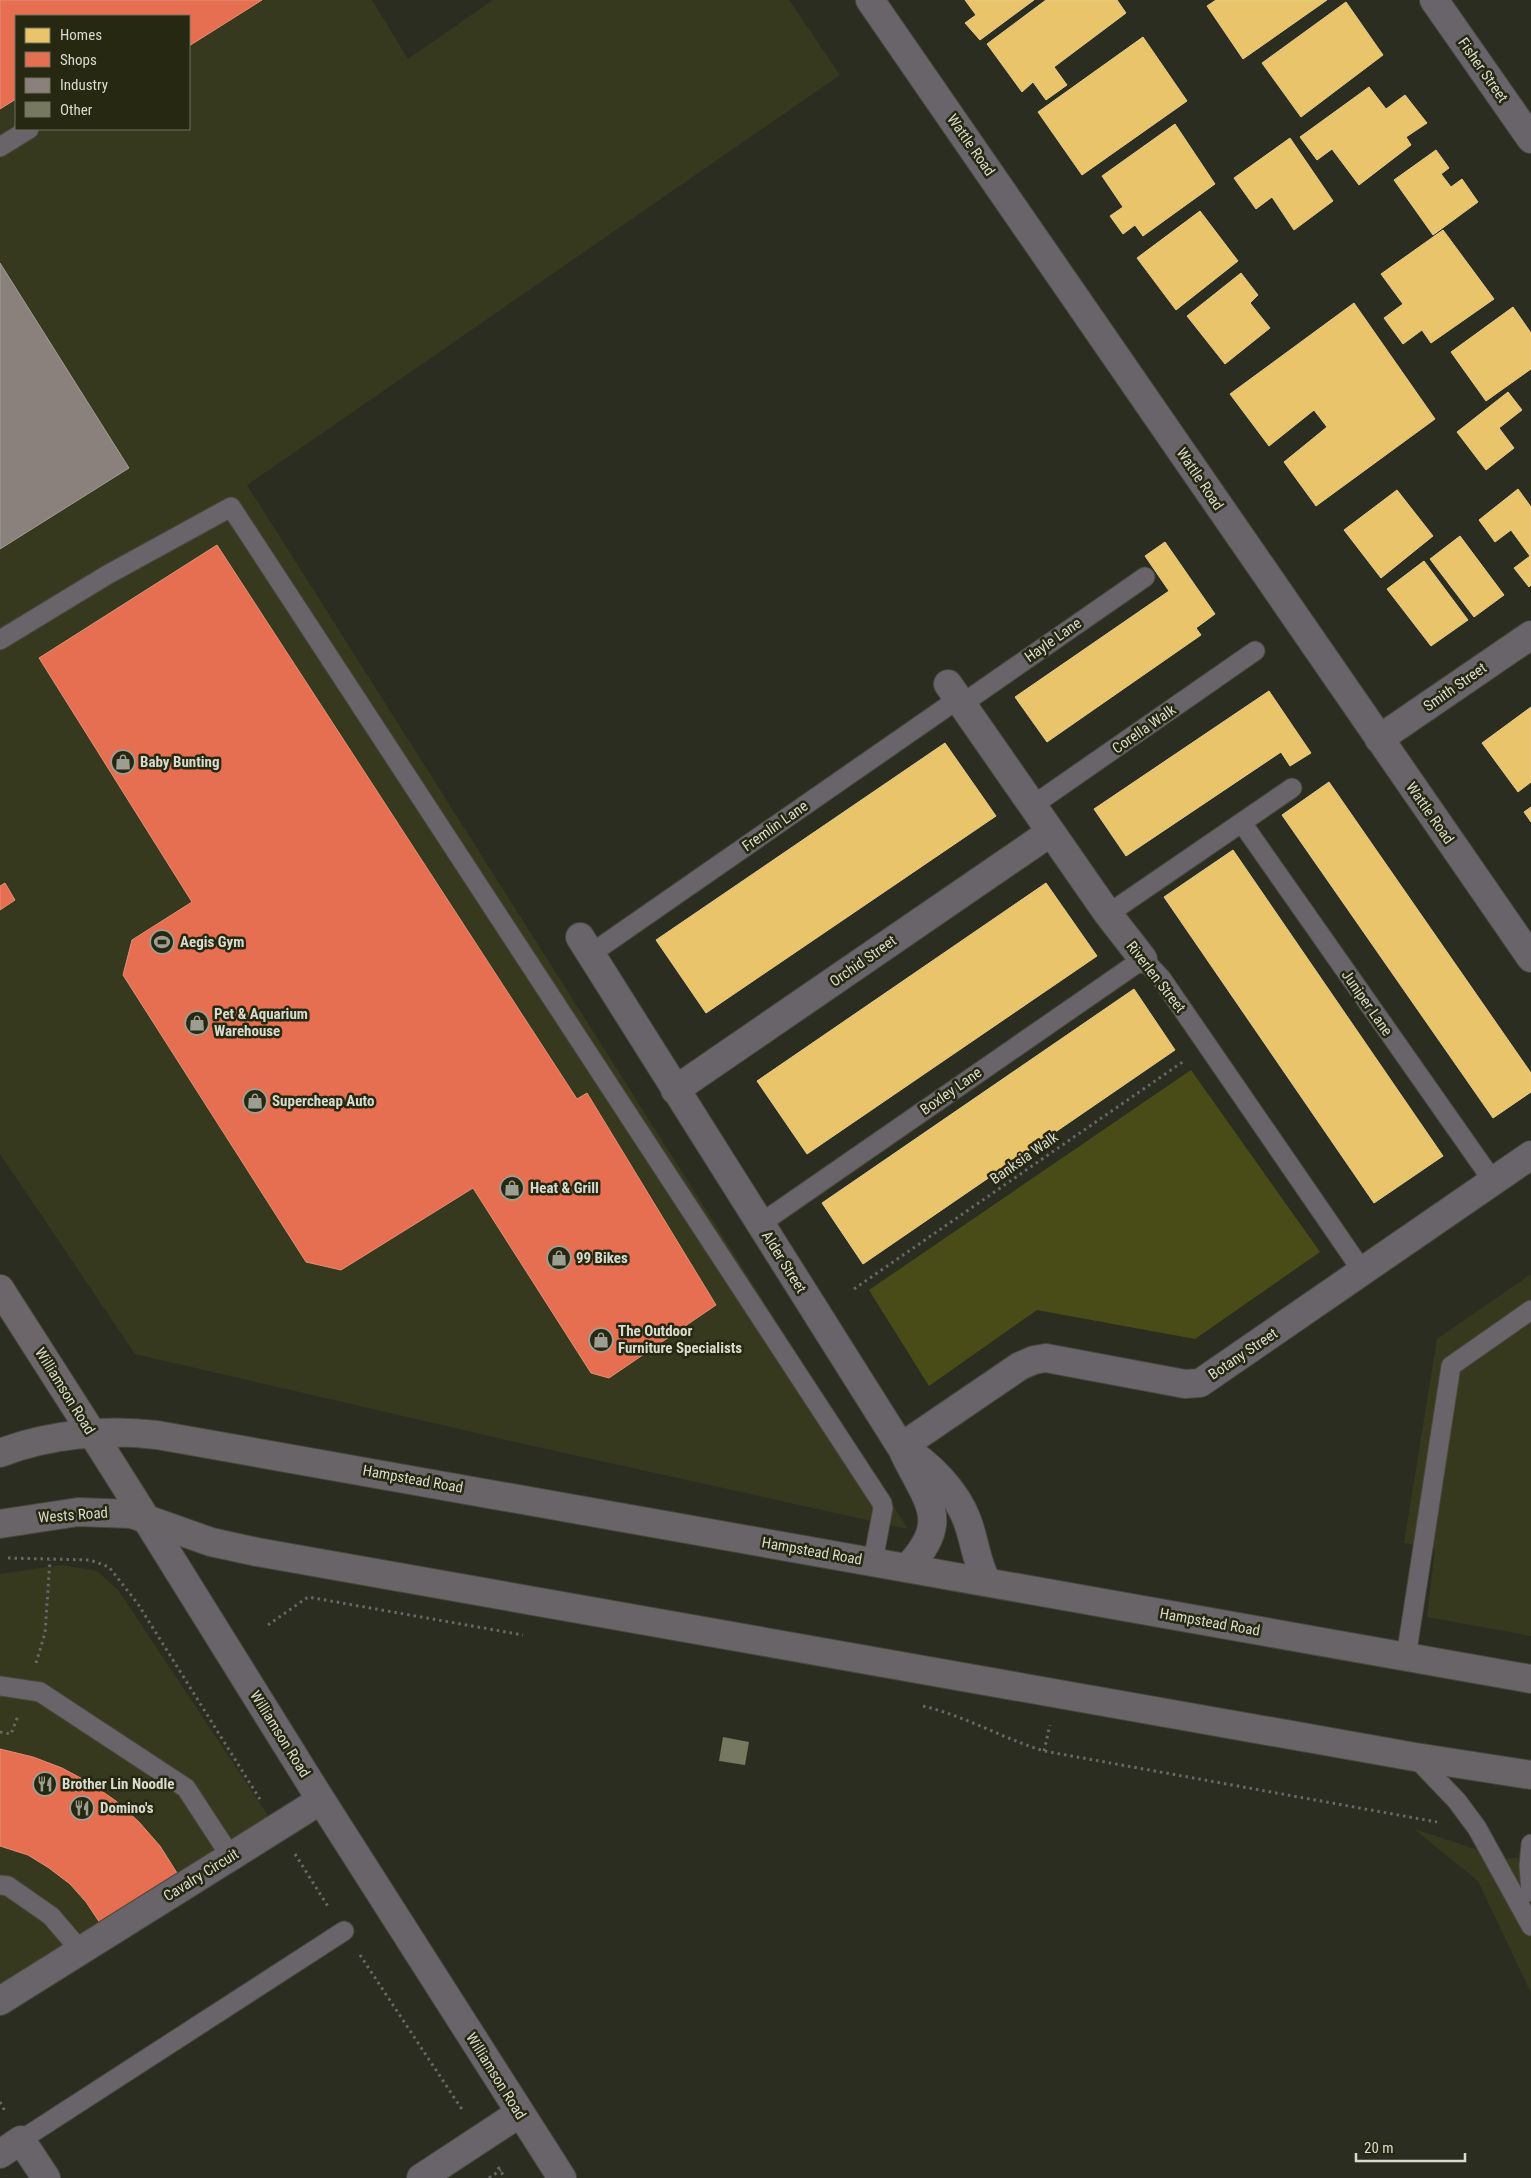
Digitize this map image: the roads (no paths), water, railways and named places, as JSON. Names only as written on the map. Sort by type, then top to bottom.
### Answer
[{"type":"main road","name":"Hampstead Road","points":[[92,1433],[138,1433],[208,1443],[1531,1679]]},
{"type":"main road","points":[[0,1453],[41,1441],[92,1433]]},
{"type":"main road","name":"Williamson Road","points":[[92,1433],[145,1517]]},
{"type":"main road","name":"Wests Road","points":[[0,1524],[78,1512],[125,1513],[145,1517]]},
{"type":"main road","points":[[145,1517],[211,1542],[257,1552],[1415,1757],[1531,1775]]},
{"type":"street","name":"Wattle Road","points":[[870,0],[1531,958]]},
{"type":"street","name":"Fisher Street","points":[[1434,0],[1531,139]]},
{"type":"street","name":"Smith Street","points":[[1379,739],[1531,635]]},
{"type":"street","name":"Riverlen Street","points":[[956,696],[1108,914],[1142,959]]},
{"type":"street","name":"Orchid Street","points":[[675,1090],[1051,832]]},
{"type":"street","name":"Alder Street","points":[[586,945],[675,1090],[901,1447],[928,1466],[962,1509],[972,1537],[978,1566],[987,1582]]},
{"type":"street","name":"Botany Street","points":[[901,1447],[1020,1366],[1034,1360],[1046,1358],[1185,1384],[1200,1383],[1531,1154]]},
{"type":"street","name":"Williamson Road","points":[[0,1289],[92,1433]]},
{"type":"street","points":[[901,1447],[925,1496],[934,1524],[932,1534],[925,1548],[907,1568]]},
{"type":"street","name":"Williamson Road","points":[[145,1517],[562,2178]]},
{"type":"street","name":"Cavalry Circuit","points":[[0,2001],[322,1800]]},
{"type":"street","points":[[421,2178],[520,2113]]},
{"type":"street","points":[[11,2147],[46,2178]]},
{"type":"lane","points":[[0,147],[27,130]]},
{"type":"lane","points":[[0,640],[107,575],[231,507],[882,1503],[883,1508],[873,1561]]},
{"type":"lane","name":"Hayle Lane","points":[[956,696],[1145,577]]},
{"type":"lane","name":"Corella Walk","points":[[1032,806],[1255,651]]},
{"type":"lane","name":"Fremlin Lane","points":[[586,945],[956,696]]},
{"type":"lane","points":[[1108,914],[1292,788]]},
{"type":"lane","name":"Juniper Lane","points":[[1242,823],[1493,1182]]},
{"type":"lane","name":"Riverlen Street","points":[[1142,959],[1161,978],[1363,1272]]},
{"type":"lane","name":"Boxley Lane","points":[[760,1224],[1142,959]]},
{"type":"lane","points":[[1406,1657],[1451,1366],[1531,1310]]},
{"type":"lane","points":[[0,1686],[40,1692],[186,1788],[230,1857]]},
{"type":"lane","points":[[1415,1757],[1464,1810],[1531,1926]]},
{"type":"lane","points":[[1531,1844],[1529,1866],[1531,1892]]},
{"type":"lane","points":[[0,1885],[8,1886],[51,1916],[81,1951]]},
{"type":"lane","points":[[11,2147],[344,1931]]},
{"type":"place","name":"Baby Bunting","points":[[123,762]]},
{"type":"place","name":"Aegis Gym","points":[[162,942]]},
{"type":"place","name":"Pet & Aquarium Warehouse","points":[[197,1023]]},
{"type":"place","name":"Supercheap Auto","points":[[255,1101]]},
{"type":"place","name":"Heat & Grill","points":[[512,1188]]},
{"type":"place","name":"99 Bikes","points":[[559,1258]]},
{"type":"place","name":"The Outdoor Furniture Specialists","points":[[601,1340]]},
{"type":"place","name":"Brother Lin Noodle","points":[[45,1784]]},
{"type":"place","name":"Domino's","points":[[82,1808]]}]
